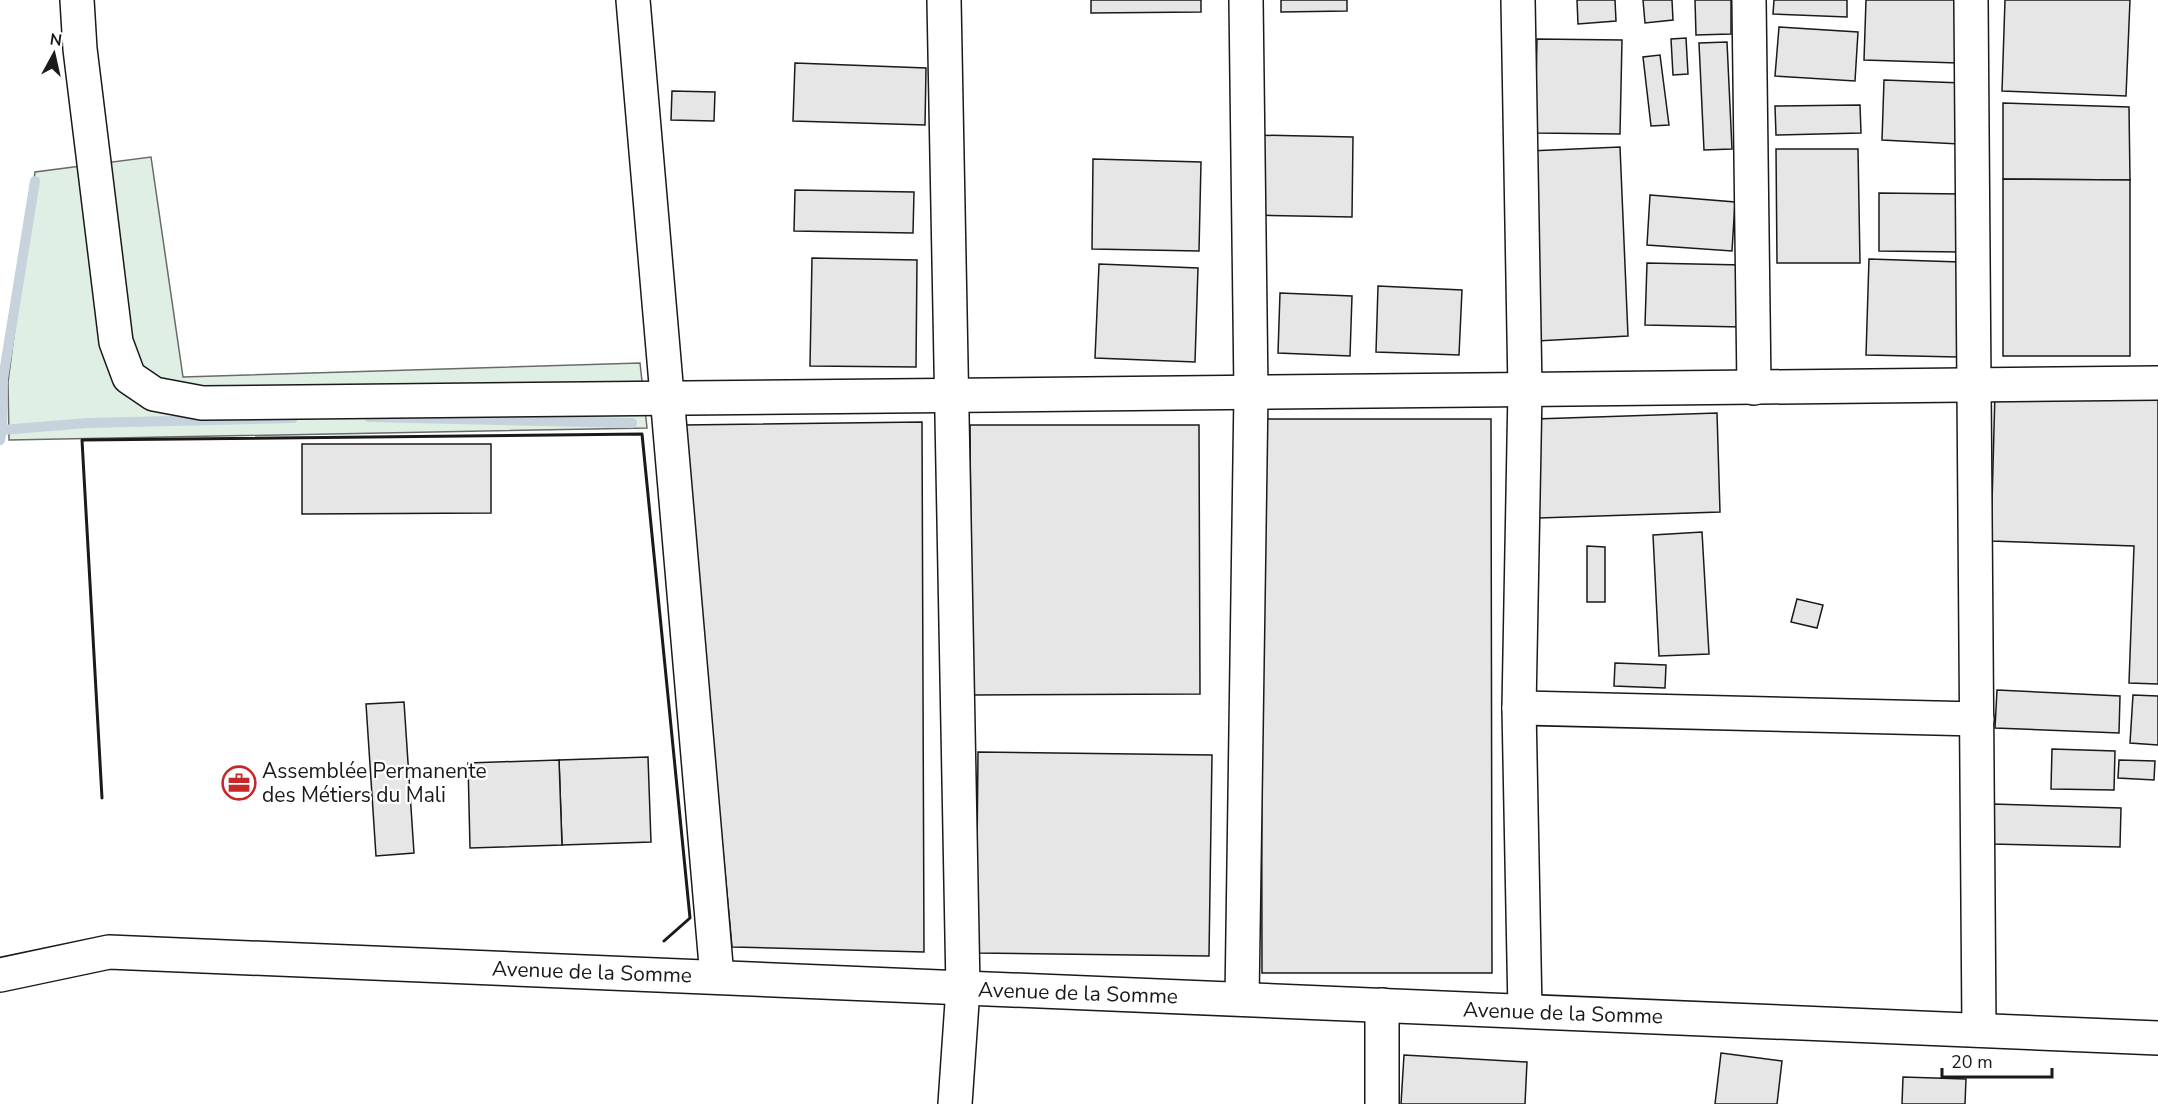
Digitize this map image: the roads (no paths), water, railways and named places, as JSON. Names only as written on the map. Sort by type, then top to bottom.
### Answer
[{"type":"street","points":[[77,0],[80,49],[116,342],[129,377],[154,394],[202,403],[2158,383]]},
{"type":"street","points":[[633,0],[717,977]]},
{"type":"street","points":[[944,0],[963,988],[955,1104]]},
{"type":"street","points":[[1242,999],[1251,392],[1246,0]]},
{"type":"street","points":[[1518,0],[1525,390],[1519,708],[1525,1011]]},
{"type":"street","points":[[1749,0],[1754,387]]},
{"type":"street","points":[[1971,0],[1979,1030]]},
{"type":"street","points":[[1519,708],[1977,719]]},
{"type":"street","name":"Avenue de la Somme","points":[[0,975],[109,952],[2158,1038]]},
{"type":"street","points":[[1382,1005],[1382,1104]]},
{"type":"waterway","points":[[0,440],[3,379],[35,181]]},
{"type":"waterway","points":[[369,417],[632,423]]},
{"type":"waterway","points":[[2,430],[87,423],[293,418]]},
{"type":"place","name":"Assemblée Permanente des Métiers du Mali","points":[[239,783]]}]
